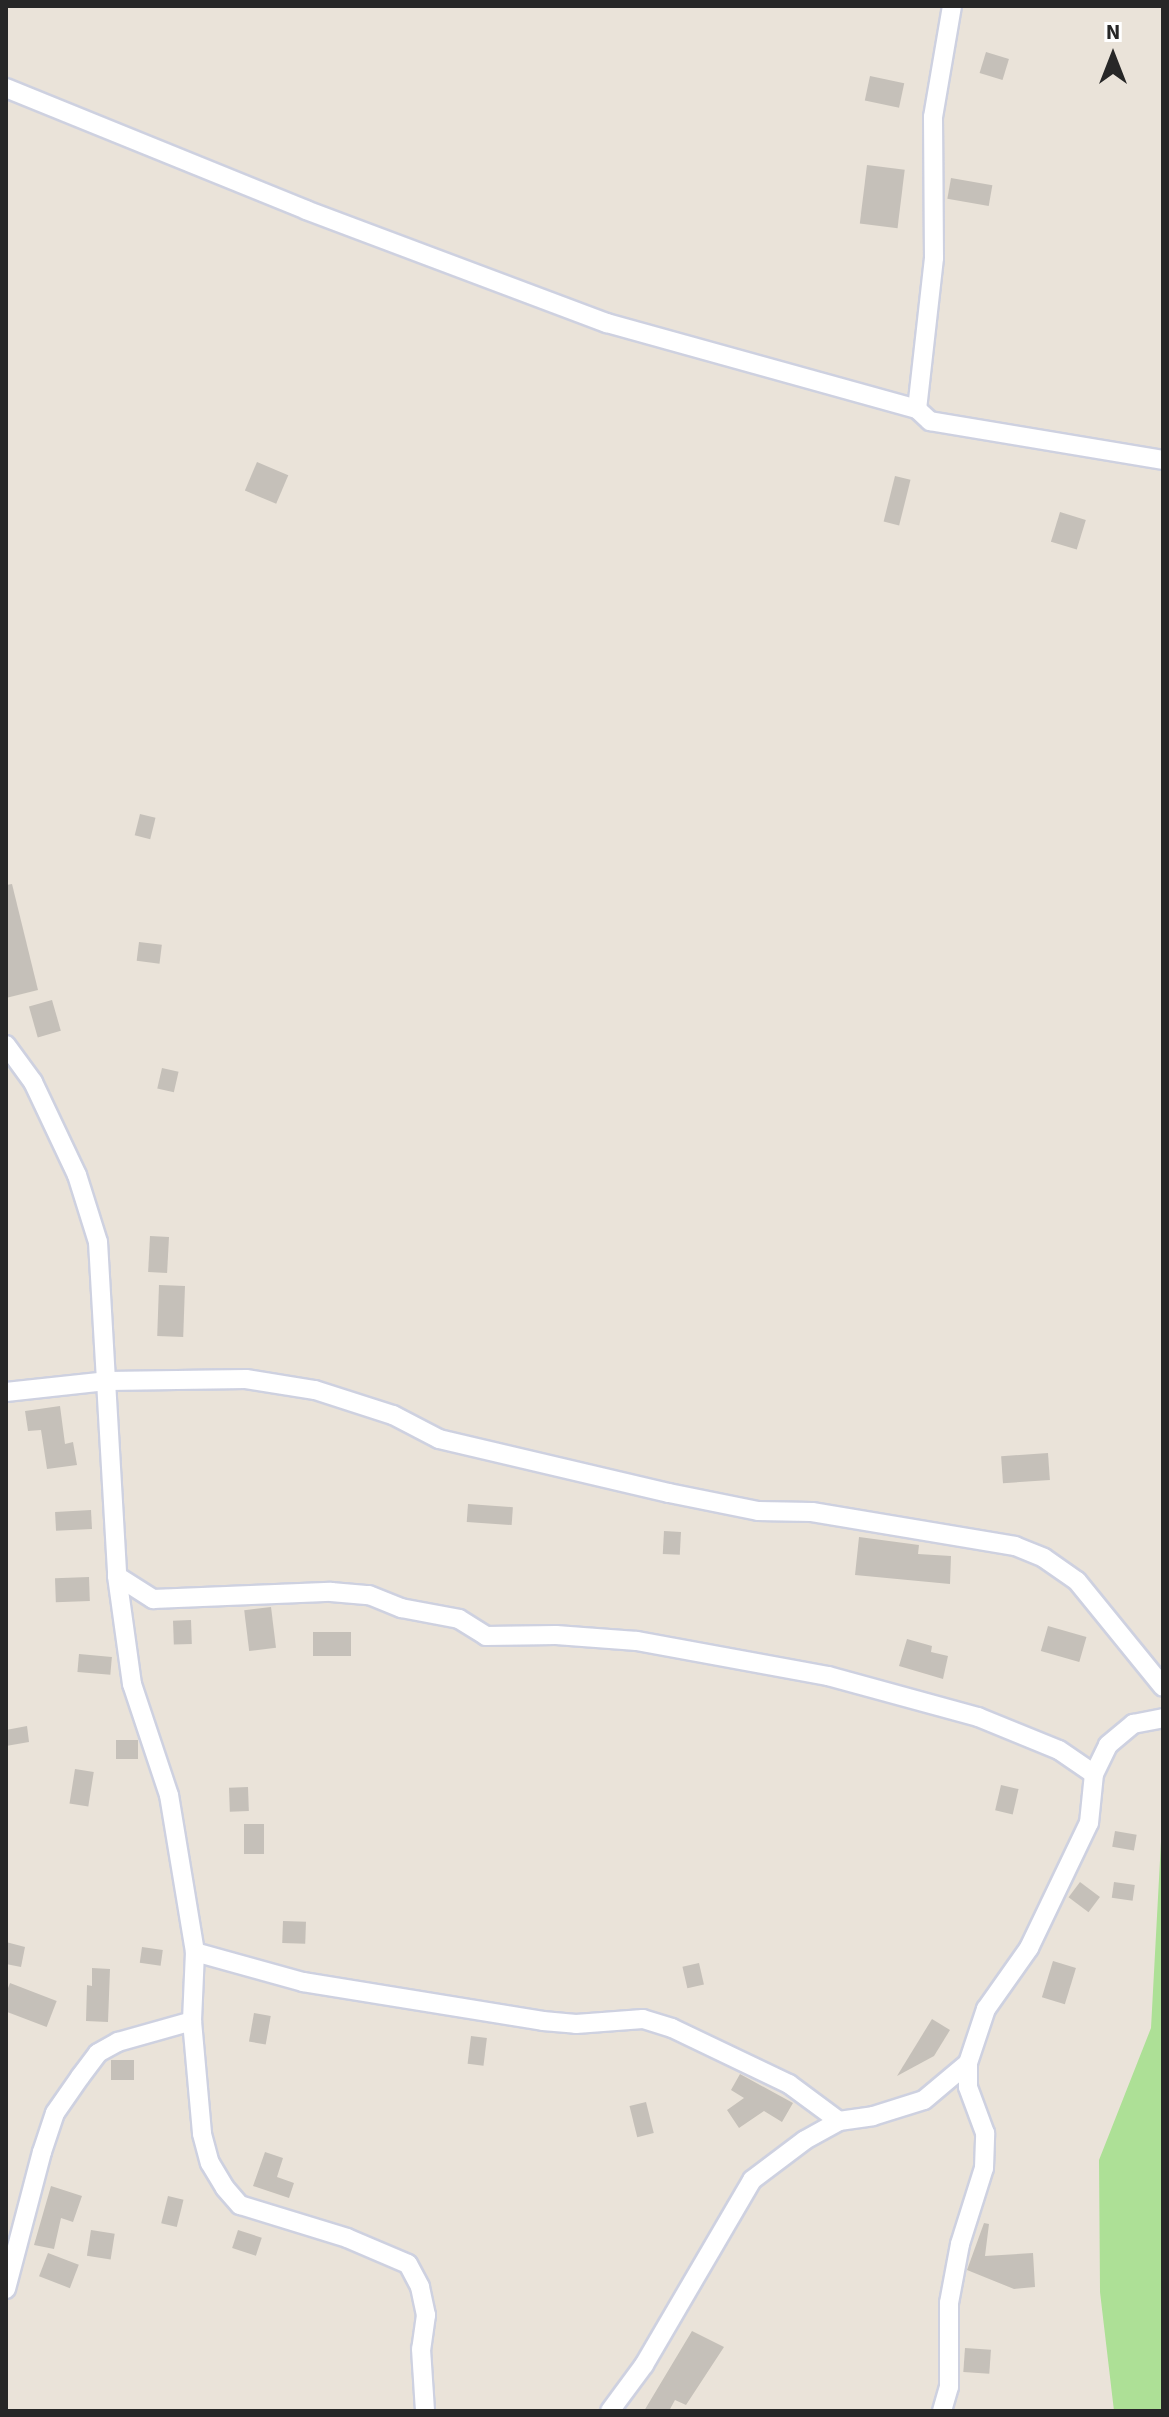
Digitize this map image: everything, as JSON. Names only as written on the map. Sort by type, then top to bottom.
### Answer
[{"type":"street","points":[[917,409],[934,258],[933,117],[952,6]]},
{"type":"street","points":[[6,88],[306,210],[607,323],[917,409],[930,421],[1163,460]]},
{"type":"street","points":[[6,1045],[33,1082],[70,1162],[98,1242],[117,1576],[132,1684],[169,1795],[195,1952],[192,2021],[202,2134],[210,2163],[240,2205],[260,2214],[347,2238],[408,2264],[420,2287],[426,2315],[421,2349],[425,2411]]},
{"type":"street","points":[[6,1392],[108,1381],[246,1379],[315,1390],[393,1415],[439,1439],[669,1493],[758,1511],[812,1512],[1015,1546],[1044,1558],[1077,1581],[1163,1687]]},
{"type":"street","points":[[117,1576],[153,1599],[331,1592],[369,1595],[401,1608],[459,1619],[486,1636],[556,1635],[637,1641],[828,1676],[978,1717],[1059,1750],[1094,1774]]},
{"type":"street","points":[[942,2411],[949,2387],[949,2303],[960,2244],[984,2168],[985,2133],[968,2087],[968,2063],[986,2009],[1029,1948],[1089,1823],[1094,1774],[1108,1745],[1133,1724],[1163,1718]]},
{"type":"street","points":[[195,1952],[303,1982],[543,2021],[576,2024],[643,2019],[672,2028],[789,2084],[839,2121]]},
{"type":"street","points":[[6,2289],[10,2262],[55,2113],[98,2053],[118,2042],[192,2021]]},
{"type":"street","points":[[610,2411],[644,2365],[752,2180],[805,2140],[839,2121],[873,2116],[924,2100],[968,2063]]},
{"type":"green space","points":[[1163,1804],[1163,2411],[1114,2411],[1100,2292],[1099,2160],[1151,2028]]},
{"type":"building","points":[[986,52],[1009,59],[1003,80],[980,73]]},
{"type":"building","points":[[870,76],[904,83],[899,108],[865,100]]},
{"type":"building","points":[[867,165],[905,170],[898,228],[860,224]]},
{"type":"building","points":[[951,178],[992,185],[989,206],[947,199]]},
{"type":"building","points":[[257,462],[288,475],[276,504],[245,491]]},
{"type":"building","points":[[895,476],[911,480],[899,525],[884,522]]},
{"type":"building","points":[[1060,512],[1086,520],[1077,550],[1051,542]]},
{"type":"building","points":[[140,814],[156,818],[150,839],[135,835]]},
{"type":"building","points":[[12,884],[38,990],[6,998],[6,885]]},
{"type":"building","points":[[139,942],[162,945],[160,964],[137,961]]},
{"type":"building","points":[[52,1000],[61,1031],[38,1037],[29,1007]]},
{"type":"building","points":[[162,1068],[179,1072],[174,1092],[157,1088]]},
{"type":"building","points":[[150,1236],[169,1237],[167,1273],[148,1272]]},
{"type":"building","points":[[159,1285],[185,1286],[183,1337],[157,1336]]},
{"type":"building","points":[[60,1406],[65,1444],[73,1442],[77,1465],[47,1469],[41,1430],[28,1431],[25,1411]]},
{"type":"building","points":[[1048,1453],[1050,1480],[1003,1483],[1001,1456]]},
{"type":"building","points":[[468,1504],[513,1507],[512,1525],[467,1522]]},
{"type":"building","points":[[91,1510],[92,1529],[56,1531],[55,1512]]},
{"type":"building","points":[[664,1531],[681,1532],[680,1555],[663,1554]]},
{"type":"building","points":[[859,1537],[919,1545],[918,1554],[951,1556],[950,1584],[855,1575]]},
{"type":"building","points":[[89,1577],[90,1601],[56,1602],[55,1578]]},
{"type":"building","points":[[271,1607],[276,1648],[249,1651],[244,1610]]},
{"type":"building","points":[[191,1620],[192,1644],[174,1645],[173,1621]]},
{"type":"building","points":[[1048,1626],[1086,1637],[1079,1662],[1041,1651]]},
{"type":"building","points":[[313,1632],[351,1632],[351,1656],[313,1656]]},
{"type":"building","points":[[907,1639],[932,1646],[931,1652],[948,1656],[943,1679],[899,1666]]},
{"type":"building","points":[[79,1654],[112,1657],[110,1675],[77,1672]]},
{"type":"building","points":[[27,1726],[29,1742],[6,1746],[6,1730]]},
{"type":"building","points":[[116,1740],[138,1740],[138,1759],[116,1759]]},
{"type":"building","points":[[75,1769],[94,1772],[88,1807],[70,1804]]},
{"type":"building","points":[[1001,1785],[1019,1789],[1013,1814],[995,1810]]},
{"type":"building","points":[[248,1787],[249,1811],[230,1812],[229,1788]]},
{"type":"building","points":[[244,1824],[264,1824],[264,1854],[244,1854]]},
{"type":"building","points":[[1115,1831],[1137,1835],[1134,1851],[1112,1847]]},
{"type":"building","points":[[1080,1882],[1100,1897],[1089,1912],[1069,1897]]},
{"type":"building","points":[[1114,1882],[1135,1885],[1133,1901],[1112,1898]]},
{"type":"building","points":[[283,1921],[306,1922],[305,1944],[282,1943]]},
{"type":"building","points":[[6,1942],[25,1947],[21,1967],[6,1964]]},
{"type":"building","points":[[142,1947],[163,1950],[161,1966],[140,1963]]},
{"type":"building","points":[[1053,1961],[1076,1968],[1065,2004],[1042,1997]]},
{"type":"building","points":[[699,1963],[704,1984],[687,1988],[682,1967]]},
{"type":"building","points":[[92,1968],[110,1969],[108,2022],[86,2021],[87,1985],[92,1986]]},
{"type":"building","points":[[10,1983],[57,2001],[47,2027],[6,2011],[6,1993]]},
{"type":"building","points":[[254,2013],[271,2016],[266,2045],[249,2042]]},
{"type":"building","points":[[932,2019],[950,2030],[934,2056],[897,2076]]},
{"type":"building","points":[[471,2036],[487,2038],[483,2066],[468,2064]]},
{"type":"building","points":[[111,2060],[134,2060],[134,2080],[111,2080]]},
{"type":"building","points":[[740,2074],[793,2103],[782,2122],[764,2111],[739,2128],[727,2110],[744,2098],[731,2090]]},
{"type":"building","points":[[646,2102],[654,2133],[637,2137],[630,2106]]},
{"type":"building","points":[[265,2152],[283,2158],[277,2177],[294,2183],[289,2198],[253,2186]]},
{"type":"building","points":[[51,2186],[82,2196],[73,2222],[61,2218],[54,2249],[34,2245]]},
{"type":"building","points":[[168,2196],[184,2200],[177,2227],[161,2223]]},
{"type":"building","points":[[984,2223],[989,2224],[985,2256],[1033,2253],[1035,2287],[1014,2289],[967,2270]]},
{"type":"building","points":[[91,2230],[115,2234],[111,2259],[87,2256]]},
{"type":"building","points":[[238,2230],[262,2238],[256,2256],[232,2248]]},
{"type":"building","points":[[48,2253],[79,2265],[70,2288],[39,2276]]},
{"type":"building","points":[[692,2331],[724,2347],[686,2405],[675,2400],[669,2411],[644,2411]]},
{"type":"building","points":[[965,2348],[991,2350],[989,2374],[963,2372]]}]
